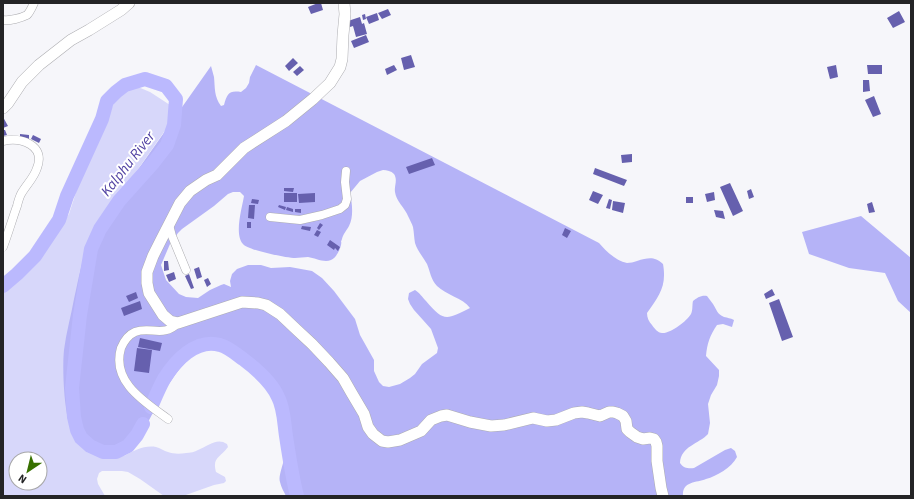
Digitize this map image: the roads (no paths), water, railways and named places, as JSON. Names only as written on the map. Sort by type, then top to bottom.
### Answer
[{"type":"street","points":[[3,20],[12,20],[28,14],[34,3]]},
{"type":"street","points":[[3,108],[22,82],[39,64],[71,40],[121,10],[129,3]]},
{"type":"street","points":[[178,324],[170,321],[163,315],[150,293],[147,283],[147,272],[153,256],[180,203],[190,191],[206,180],[217,175],[244,148],[286,121],[330,83],[340,67],[342,59],[342,34],[345,14],[344,3]]},
{"type":"street","points":[[3,141],[9,139],[30,144],[36,148],[39,160],[38,167],[20,195],[3,248]]},
{"type":"street","points":[[270,217],[300,220],[340,209],[345,205],[347,200],[346,171]]},
{"type":"street","points":[[169,225],[174,242],[186,270]]},
{"type":"street","points":[[168,419],[137,396],[126,383],[119,362],[123,343],[135,332],[173,329],[178,324],[242,302],[258,303],[280,314],[312,344],[343,378],[364,414],[368,427],[373,434],[382,441],[388,442],[400,440],[421,431],[431,420],[446,415],[491,426],[504,425],[533,418],[547,421],[556,420],[574,413],[582,412],[600,416],[613,412],[623,416],[626,421],[627,429],[637,437],[643,439],[654,439],[656,442],[658,446],[657,461],[663,496]]},
{"type":"waterway","name":"Kalphu River","points":[[3,286],[35,256],[59,220],[67,196],[102,119],[107,101],[125,85],[145,79],[166,86],[176,99],[174,125],[167,145],[119,201],[100,229],[91,249],[80,315],[72,388],[74,417],[77,430],[81,438],[90,446],[103,452],[116,452],[128,446],[137,435],[143,424]]},
{"type":"waterway","name":"Kalphu River","points":[[151,407],[162,382],[180,358],[195,348],[203,345],[220,345],[229,349],[263,376],[272,386],[280,401],[297,496]]}]
